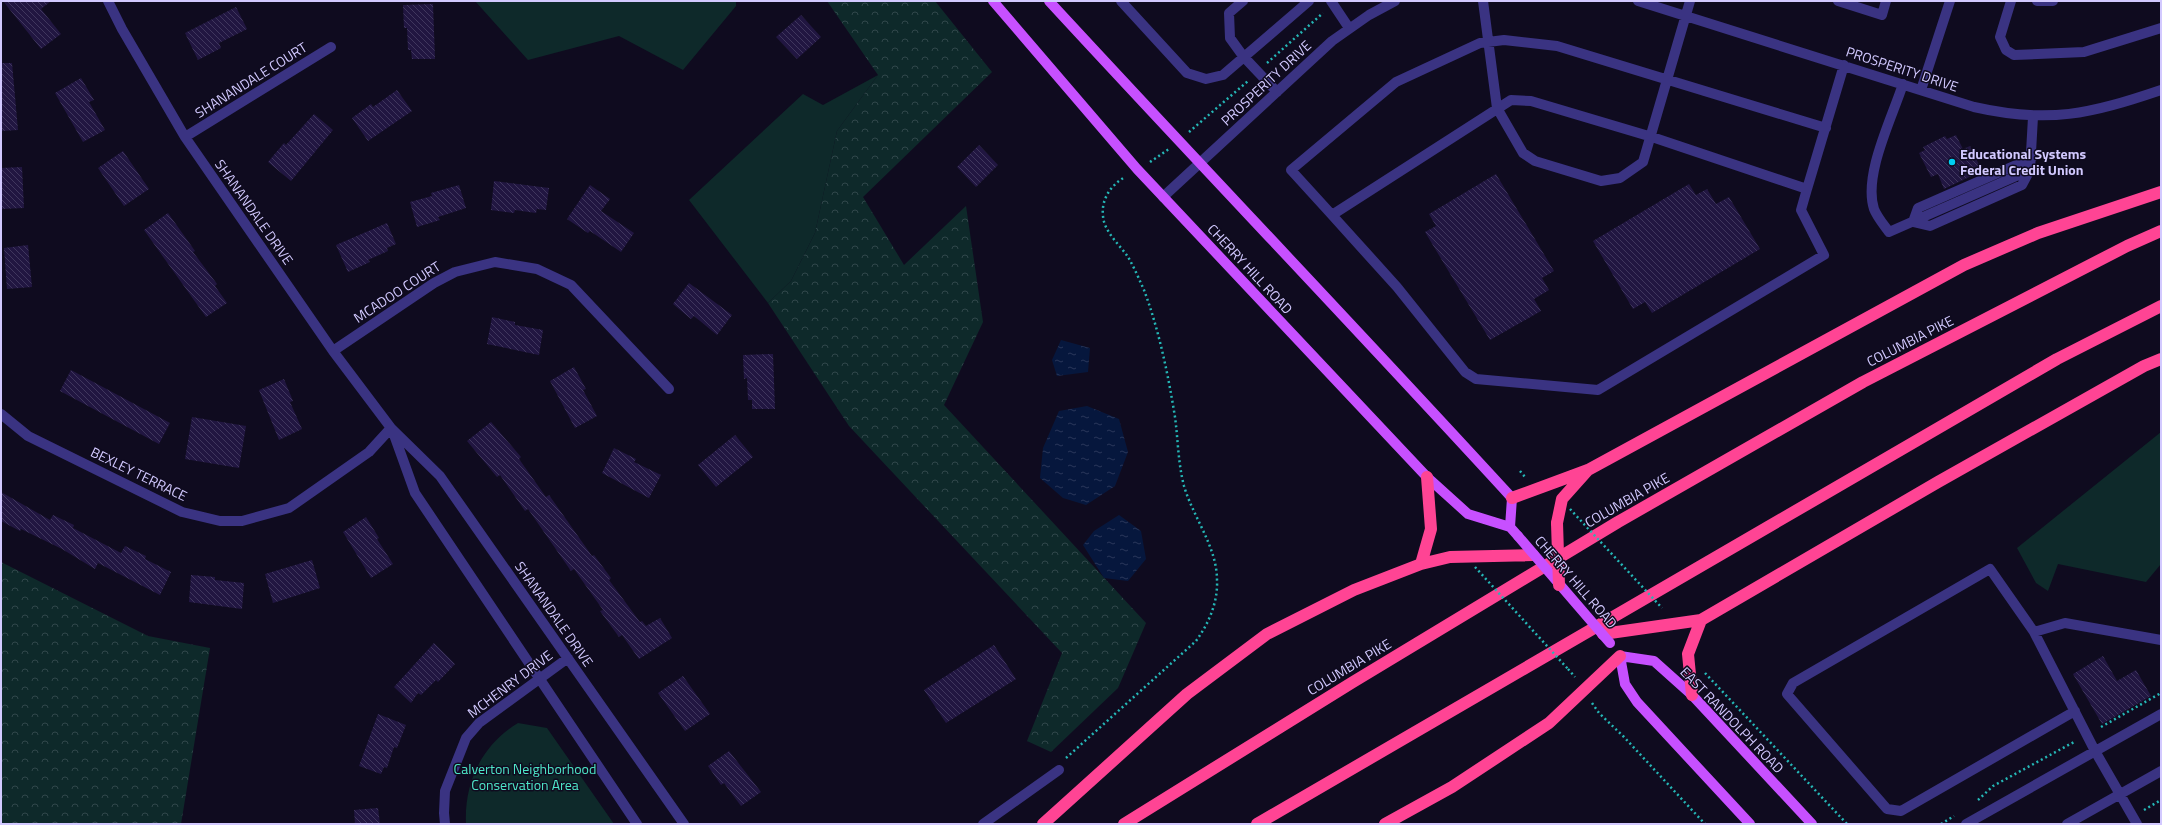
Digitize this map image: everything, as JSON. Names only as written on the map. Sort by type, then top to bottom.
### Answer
[{"type":"highway","points":[[1512,498],[1588,470],[1964,265],[2038,233],[2161,192]]},
{"type":"highway","name":"COLUMBIA PIKE","points":[[1124,824],[1360,678],[1618,522],[1863,382],[2127,246],[2161,231]]},
{"type":"highway","points":[[1257,824],[2057,359],[2161,306]]},
{"type":"highway","points":[[1606,639],[1624,632],[1700,620],[1938,482],[2144,366],[2161,359]]},
{"type":"highway","points":[[1559,585],[1557,523],[1562,499],[1588,470]]},
{"type":"highway","points":[[1421,564],[1431,530],[1427,478]]},
{"type":"highway","points":[[1043,824],[1188,694],[1267,634],[1354,590],[1421,564],[1450,557],[1533,555]]},
{"type":"highway","points":[[1692,694],[1688,654],[1700,620]]},
{"type":"highway","points":[[1386,824],[1452,787],[1549,723],[1620,656]]},
{"type":"main road","name":"CHERRY HILL ROAD","points":[[993,1],[1117,146],[1163,197],[1427,478],[1468,514],[1510,527],[1620,656]]},
{"type":"main road","points":[[1049,1],[1359,331],[1512,498],[1510,527]]},
{"type":"main road","points":[[1620,656],[1625,684],[1637,702],[1750,824]]},
{"type":"main road","name":"EAST RANDOLPH ROAD","points":[[1620,656],[1654,661],[1692,694],[1812,824]]},
{"type":"street","name":"SHANANDALE DRIVE","points":[[108,1],[122,29],[185,137],[333,351],[391,428],[440,476],[684,824]]},
{"type":"street","points":[[1122,1],[1187,73],[1206,79],[1223,75],[1243,56],[1309,1]]},
{"type":"street","points":[[1243,1],[1229,13],[1230,38],[1243,56],[1277,92]]},
{"type":"street","points":[[1331,1],[1349,28]]},
{"type":"street","name":"PROSPERITY DRIVE","points":[[1163,197],[1349,28],[1395,1]]},
{"type":"street","points":[[1484,1],[1497,108],[1523,153],[1535,161],[1601,181],[1620,178],[1643,162],[1652,137],[1690,1]]},
{"type":"street","name":"PROSPERITY DRIVE","points":[[1638,1],[1974,107],[2003,114],[2033,117],[2088,112],[2116,105],[2161,90]]},
{"type":"street","points":[[1838,1],[1882,15],[1886,1]]},
{"type":"street","points":[[1921,90],[1950,1]]},
{"type":"street","points":[[2011,1],[2000,37],[2006,50],[2014,55],[2084,52],[2161,28]]},
{"type":"street","points":[[2037,1],[2053,1]]},
{"type":"street","points":[[1826,128],[1557,46],[1504,40],[1480,44],[1396,82],[1291,170],[1397,287],[1464,372],[1476,379],[1598,390],[1824,255],[1801,210],[1826,128],[1844,65]]},
{"type":"street","name":"SHANANDALE COURT","points":[[185,137],[331,47]]},
{"type":"street","points":[[1903,84],[1871,182],[1875,209],[1889,232],[2030,170],[2032,158],[2033,117]]},
{"type":"street","points":[[1332,215],[1511,100],[1531,101],[1652,137],[1807,189]]},
{"type":"street","points":[[1913,222],[1918,208],[2032,158]]},
{"type":"street","name":"MCADOO COURT","points":[[333,351],[434,283],[455,272],[495,262],[537,268],[571,285],[670,389]]},
{"type":"street","name":"BEXLEY TERRACE","points":[[1,414],[28,436],[182,512],[220,521],[242,521],[289,508],[369,452],[391,428]]},
{"type":"street","name":"SHANANDALE DRIVE","points":[[391,428],[415,494],[637,824]]},
{"type":"street","points":[[2075,711],[1901,811],[1887,809],[1786,694],[1793,684],[1990,569],[2034,632],[2075,711],[2095,751],[2137,824]]},
{"type":"street","points":[[2034,632],[2065,623],[2161,640]]},
{"type":"street","name":"MCHENRY DRIVE","points":[[445,824],[445,791],[466,738],[479,723],[568,658]]},
{"type":"street","points":[[1966,824],[2161,714]]},
{"type":"street","points":[[982,824],[1058,770]]},
{"type":"street","points":[[2067,824],[2161,771]]},
{"type":"path","points":[[1058,770],[1064,760],[1074,749],[1196,641],[1210,618],[1217,590],[1217,578],[1212,554],[1184,485],[1174,416],[1153,315],[1134,269],[1105,225],[1102,216],[1107,192],[1116,182]]},
{"type":"path","points":[[1570,509],[1662,608]]},
{"type":"path","points":[[1476,567],[1568,669],[1584,690],[1598,713],[1624,736],[1705,824]]},
{"type":"path","points":[[1700,667],[1847,824]]},
{"type":"path","points":[[2101,727],[2161,693]]},
{"type":"path","points":[[1977,800],[1993,786],[2074,742]]},
{"type":"path","points":[[2144,810],[2161,800]]},
{"type":"path","points":[[1941,824],[1960,813]]},
{"type":"green space","points":[[475,1],[736,1],[736,6],[683,70],[619,36],[528,60]]},
{"type":"green space","points":[[827,1],[935,1],[992,72],[863,197],[904,265],[966,206],[983,322],[944,405],[1146,623],[1118,688],[1051,752],[1027,741],[1062,653],[849,426],[768,303],[791,281],[815,233],[837,131],[878,75]]},
{"type":"green space","points":[[878,75],[837,131],[815,233],[791,281],[768,303],[689,200],[803,94],[823,105]]},
{"type":"green space","points":[[2161,432],[2161,564],[2146,582],[2058,564],[2048,591],[2036,583],[2017,548]]},
{"type":"green space","points":[[1,562],[148,636],[210,648],[181,824],[1,824]]},
{"type":"green space","name":"Calverton Neighborhood Conservation Area","points":[[518,723],[547,728],[614,824],[466,824],[468,794],[472,779],[478,766],[494,742]]},
{"type":"water","points":[[1061,340],[1090,348],[1088,372],[1057,376],[1052,360]]},
{"type":"water","points":[[1087,406],[1119,419],[1128,452],[1115,486],[1086,505],[1063,498],[1040,478],[1043,448],[1059,411]]},
{"type":"water","points":[[1119,515],[1141,531],[1146,559],[1128,581],[1104,578],[1083,545],[1094,531]]},
{"type":"building","points":[[3,1],[51,1],[41,9],[61,34],[41,49]]},
{"type":"building","points":[[433,4],[435,59],[412,59],[411,50],[408,50],[407,28],[404,28],[403,5]]},
{"type":"building","points":[[236,7],[247,29],[219,43],[221,48],[198,60],[185,33]]},
{"type":"building","points":[[801,15],[821,37],[797,59],[776,37]]},
{"type":"building","points":[[1,63],[12,63],[18,130],[1,131]]},
{"type":"building","points":[[81,78],[94,100],[89,102],[105,130],[83,142],[55,93]]},
{"type":"building","points":[[397,90],[412,111],[368,141],[352,118],[371,104],[373,107]]},
{"type":"building","points":[[314,114],[333,130],[291,181],[268,162],[284,143],[286,145]]},
{"type":"building","name":"Educational Systems Federal Credit Union","points":[[1956,135],[1963,149],[1970,146],[1982,171],[1944,189],[1938,174],[1931,177],[1919,153],[1925,150],[1923,147],[1945,136],[1947,139]]},
{"type":"building","points":[[979,145],[998,165],[976,187],[957,167]]},
{"type":"building","points":[[123,151],[149,189],[124,206],[98,168]]},
{"type":"building","points":[[22,167],[24,208],[1,209],[1,168]]},
{"type":"building","points":[[1496,174],[1554,271],[1542,278],[1549,290],[1534,299],[1541,311],[1490,340],[1425,232],[1436,226],[1429,214]]},
{"type":"building","points":[[494,181],[549,188],[546,210],[537,209],[536,213],[515,210],[514,213],[491,210]]},
{"type":"building","points":[[1689,184],[1696,195],[1707,189],[1716,204],[1729,197],[1760,249],[1652,313],[1645,302],[1633,309],[1593,241]]},
{"type":"building","points":[[459,185],[466,208],[438,217],[440,220],[417,227],[410,202],[432,196],[431,193]]},
{"type":"building","points":[[590,185],[610,199],[601,211],[634,233],[621,252],[590,231],[588,233],[567,219]]},
{"type":"building","points":[[168,213],[195,251],[193,252],[217,284],[215,286],[227,303],[206,317],[144,230]]},
{"type":"building","points":[[387,223],[396,244],[387,248],[388,251],[368,260],[370,262],[348,272],[336,245]]},
{"type":"building","points":[[28,245],[32,287],[7,289],[4,248]]},
{"type":"building","points":[[689,283],[732,315],[717,335],[694,316],[691,319],[673,304]]},
{"type":"building","points":[[492,317],[515,322],[515,325],[543,330],[539,355],[487,344]]},
{"type":"building","points":[[773,354],[775,409],[752,409],[752,400],[748,400],[747,378],[744,379],[743,355]]},
{"type":"building","points":[[574,367],[586,389],[583,390],[597,416],[575,428],[550,381]]},
{"type":"building","points":[[71,370],[170,423],[159,444],[60,391]]},
{"type":"building","points":[[284,379],[293,401],[290,402],[302,429],[279,440],[259,390]]},
{"type":"building","points":[[192,417],[246,426],[239,468],[185,459]]},
{"type":"building","points":[[491,422],[521,457],[519,459],[546,497],[549,495],[592,556],[594,555],[611,578],[609,580],[640,622],[642,621],[646,626],[660,618],[672,638],[639,659],[622,635],[619,637],[600,611],[603,610],[574,569],[571,571],[528,509],[525,511],[500,475],[497,477],[467,441]]},
{"type":"building","points":[[735,435],[753,457],[716,487],[698,465]]},
{"type":"building","points":[[614,448],[636,459],[634,462],[661,475],[649,498],[602,473]]},
{"type":"building","points":[[1,492],[50,520],[53,515],[74,525],[73,528],[121,553],[125,546],[146,556],[145,559],[171,572],[160,595],[98,563],[95,569],[62,549],[1,521]]},
{"type":"building","points":[[366,517],[379,538],[377,539],[393,564],[371,578],[343,532]]},
{"type":"building","points":[[312,560],[320,588],[273,603],[265,574]]},
{"type":"building","points":[[191,575],[215,577],[215,580],[244,583],[242,609],[189,602]]},
{"type":"building","points":[[434,643],[455,664],[438,682],[436,680],[421,695],[418,693],[411,703],[394,687]]},
{"type":"building","points":[[994,645],[1016,679],[946,723],[924,690]]},
{"type":"building","points":[[2103,656],[2117,681],[2136,670],[2151,696],[2102,724],[2073,674]]},
{"type":"building","points":[[683,676],[710,714],[685,731],[658,693]]},
{"type":"building","points":[[378,714],[406,725],[397,748],[394,747],[387,768],[384,767],[381,774],[359,766]]},
{"type":"building","points":[[729,751],[761,792],[741,806],[724,783],[721,785],[708,766]]},
{"type":"building","points":[[378,808],[380,824],[355,824],[354,810]]},
{"type":"place","name":"Educational Systems Federal Credit Union","points":[[1952,162]]}]
